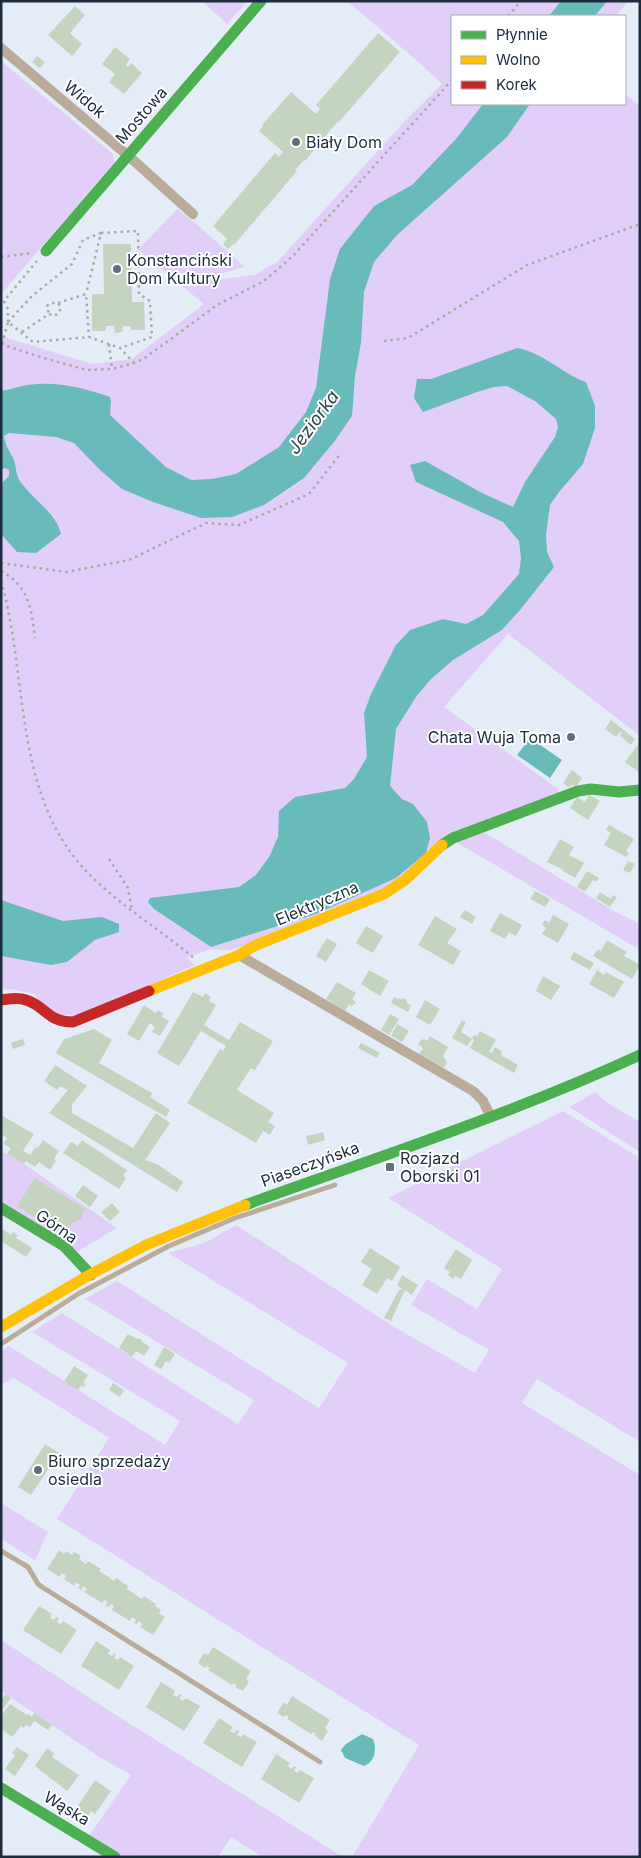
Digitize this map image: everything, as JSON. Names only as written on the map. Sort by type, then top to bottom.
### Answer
[{"type":"street","name":"Mostowa","points":[[46,250],[261,1]]},
{"type":"street","name":"Widok","points":[[1,48],[128,155],[193,214]]},
{"type":"street","name":"Elektryczna","points":[[1,1000],[13,998],[29,1001],[48,1016],[65,1023],[74,1022],[239,956],[245,950],[254,946],[397,887],[443,844],[453,838],[578,791],[591,789],[619,792],[640,790]]},
{"type":"street","points":[[239,956],[473,1091],[483,1101],[491,1117]]},
{"type":"street","name":"Piaseczyńska","points":[[1,1327],[91,1274],[145,1246],[184,1229],[267,1196],[491,1117],[640,1055]]},
{"type":"street","name":"Górna","points":[[1,1208],[64,1246],[91,1274]]},
{"type":"street","name":"Wąska","points":[[1,1788],[115,1857]]},
{"type":"lane","points":[[1,1344],[78,1294],[169,1246],[235,1218],[335,1185]]},
{"type":"lane","points":[[1,1551],[28,1567],[38,1584],[42,1587],[320,1762]]},
{"type":"path","points":[[509,15],[521,1]]},
{"type":"path","points":[[46,250],[4,301],[8,310],[8,322],[2,344],[87,370],[112,369],[134,363],[145,358],[217,305],[264,281],[293,256],[451,81]]},
{"type":"path","points":[[384,341],[408,338],[528,265],[640,224]]},
{"type":"path","points":[[8,322],[32,296],[72,264],[83,240],[102,233],[138,231],[139,294],[150,301],[152,337],[120,348]]},
{"type":"path","points":[[89,337],[86,294],[102,233]]},
{"type":"path","points":[[1,257],[46,250]]},
{"type":"path","points":[[49,314],[47,306],[50,303],[58,303],[86,294]]},
{"type":"path","points":[[49,314],[54,316],[59,313],[61,308],[58,303]]},
{"type":"path","points":[[22,332],[49,314]]},
{"type":"path","points":[[8,322],[34,342],[89,337],[120,348],[134,363]]},
{"type":"path","points":[[109,344],[112,369]]},
{"type":"path","points":[[1,563],[66,572],[129,560],[206,523],[239,525],[309,494],[340,453]]},
{"type":"path","points":[[1,571],[17,583],[26,595],[30,606],[35,638]]},
{"type":"path","points":[[1,581],[8,602],[14,638],[27,740],[37,784],[50,818],[87,871],[132,911],[205,968]]},
{"type":"path","points":[[109,859],[128,888],[132,911]]},
{"type":"shaded area","points":[[202,1],[247,1],[227,24]]},
{"type":"shaded area","points":[[347,1],[628,1],[617,15],[451,15],[451,105],[626,105],[626,95],[640,106],[640,736],[508,634],[444,707],[558,789],[558,796],[449,838],[389,890],[253,943],[229,950],[210,949],[187,958],[195,965],[78,1016],[56,1014],[42,1005],[34,994],[11,989],[1,990],[1,336],[92,364],[132,359],[204,304],[138,250],[177,209],[245,267],[222,273],[221,279],[255,275],[277,262],[403,123],[442,84]]},
{"type":"shaded area","points":[[1,61],[112,153],[115,162],[1,294]]},
{"type":"shaded area","points":[[484,832],[614,911],[640,924],[640,950],[456,842]]},
{"type":"shaded area","points":[[595,1092],[609,1104],[640,1122],[640,1152],[569,1107]]},
{"type":"shaded area","points":[[563,1111],[640,1158],[640,1442],[537,1379],[522,1403],[640,1475],[640,1857],[352,1857],[419,1745],[57,1519],[109,1438],[14,1378],[1,1385],[1,1351],[9,1346],[165,1445],[180,1421],[32,1332],[62,1313],[238,1424],[254,1400],[85,1299],[117,1281],[319,1408],[348,1363],[168,1253],[204,1243],[236,1225],[396,1328],[475,1373],[489,1350],[411,1305],[427,1279],[477,1309],[502,1269],[388,1198]]},
{"type":"shaded area","points":[[1,1151],[24,1164],[117,1228],[77,1252],[1,1205]]},
{"type":"shaded area","points":[[1,1503],[48,1532],[35,1560],[1,1539]]},
{"type":"shaded area","points":[[1,1640],[116,1715],[343,1857],[263,1857],[231,1837],[218,1857],[125,1857],[89,1836],[131,1775],[101,1758],[1,1691]]},
{"type":"water","points":[[561,1],[607,1],[596,15],[550,15]]},
{"type":"water","name":"Jeziorka","points":[[482,105],[529,105],[507,137],[397,235],[374,262],[364,292],[361,343],[355,376],[352,416],[334,442],[304,478],[264,505],[232,517],[201,518],[153,502],[122,489],[100,470],[74,443],[56,437],[9,433],[4,436],[6,445],[14,461],[20,481],[50,513],[61,534],[36,553],[17,552],[1,534],[1,484],[9,476],[9,470],[5,468],[1,470],[1,391],[28,385],[49,384],[80,388],[110,397],[110,415],[166,467],[191,480],[212,479],[236,474],[279,447],[306,412],[316,388],[330,279],[340,249],[374,206],[412,185],[456,139]]},
{"type":"water","points":[[517,348],[536,354],[568,374],[586,382],[595,406],[595,428],[583,464],[550,505],[546,535],[547,552],[554,567],[502,630],[453,660],[430,680],[416,697],[396,729],[390,786],[402,799],[413,804],[427,822],[430,838],[426,853],[396,878],[316,914],[211,947],[154,909],[148,902],[150,898],[239,887],[256,875],[269,857],[278,837],[279,811],[295,797],[345,788],[354,779],[367,757],[364,713],[371,694],[396,645],[410,630],[443,619],[466,624],[483,615],[519,574],[521,558],[519,541],[503,522],[416,482],[410,465],[425,461],[482,493],[513,507],[525,482],[555,437],[558,427],[556,419],[535,401],[507,386],[494,387],[477,392],[423,412],[414,398],[417,379],[431,379]]},
{"type":"water","points":[[530,738],[562,760],[550,778],[517,755]]},
{"type":"water","points":[[1,900],[63,921],[102,917],[119,924],[119,932],[95,940],[67,962],[51,965],[1,956]]},
{"type":"water","points":[[362,1734],[373,1739],[375,1747],[373,1758],[364,1766],[345,1758],[341,1750],[346,1744]]},
{"type":"building","points":[[75,6],[85,15],[70,33],[82,44],[72,56],[48,35]]},
{"type":"building","name":"Biały Dom","points":[[378,33],[400,52],[295,170],[297,171],[234,245],[228,249],[223,244],[227,239],[213,226],[275,153],[279,157],[283,152],[259,131],[262,125],[291,92],[316,114],[320,109],[316,105]]},
{"type":"building","points":[[115,47],[130,59],[126,65],[128,67],[131,63],[142,73],[124,94],[109,82],[115,74],[102,64]]},
{"type":"building","points":[[37,56],[45,62],[40,68],[32,62]]},
{"type":"building","name":"Konstanciński Dom Kultury","points":[[103,244],[131,244],[132,302],[144,302],[145,330],[131,330],[130,326],[123,326],[122,332],[115,333],[114,326],[106,326],[106,331],[92,331],[92,294],[104,294]]},
{"type":"building","points":[[611,720],[635,739],[631,745],[620,736],[622,733],[620,732],[616,737],[605,729]]},
{"type":"building","points":[[640,742],[640,773],[625,762]]},
{"type":"building","points":[[572,770],[582,778],[576,786],[568,787],[563,783]]},
{"type":"building","points":[[589,795],[600,801],[588,820],[570,808],[577,797],[585,802]]},
{"type":"building","points":[[609,825],[634,839],[626,851],[629,853],[626,857],[604,845],[611,833],[606,830]]},
{"type":"building","points":[[560,839],[574,847],[569,855],[584,863],[575,878],[547,862]]},
{"type":"building","points":[[628,861],[635,864],[630,873],[623,870]]},
{"type":"building","points":[[587,871],[599,878],[596,882],[593,880],[585,892],[577,887]]},
{"type":"building","points":[[535,891],[550,899],[545,907],[530,899]]},
{"type":"building","points":[[600,892],[611,899],[613,895],[617,897],[610,907],[596,898]]},
{"type":"building","points":[[465,910],[476,917],[472,924],[460,917]]},
{"type":"building","points":[[500,913],[522,925],[516,936],[509,932],[505,939],[490,931]]},
{"type":"building","points":[[553,915],[569,924],[558,943],[542,934],[546,928],[542,925],[545,920],[549,923]]},
{"type":"building","points":[[435,916],[457,929],[447,943],[461,951],[453,965],[418,945]]},
{"type":"building","points":[[366,926],[383,936],[373,953],[356,943]]},
{"type":"building","points":[[327,938],[337,944],[326,962],[316,956]]},
{"type":"building","points":[[607,940],[627,952],[624,956],[640,965],[632,979],[593,956],[598,949],[601,951]]},
{"type":"building","points":[[574,952],[594,963],[590,970],[570,959]]},
{"type":"building","points":[[369,970],[389,981],[380,996],[361,984]]},
{"type":"building","points":[[597,970],[604,975],[606,972],[624,982],[614,998],[589,984]]},
{"type":"building","points":[[543,976],[560,986],[551,1000],[536,991]]},
{"type":"building","points":[[337,982],[356,993],[352,999],[356,1002],[353,1006],[349,1004],[345,1011],[326,999]]},
{"type":"building","points":[[193,992],[203,997],[205,993],[211,997],[209,1001],[216,1005],[204,1025],[229,1040],[240,1022],[273,1041],[255,1070],[251,1068],[237,1090],[274,1113],[268,1122],[275,1126],[270,1135],[263,1131],[256,1143],[187,1103],[220,1049],[223,1051],[226,1046],[201,1031],[179,1066],[157,1053]]},
{"type":"building","points":[[394,997],[407,1000],[406,1002],[411,1006],[408,1012],[391,1003]]},
{"type":"building","points":[[425,1000],[440,1009],[430,1025],[416,1017]]},
{"type":"building","points":[[144,1005],[156,1013],[158,1010],[164,1014],[162,1017],[169,1021],[160,1036],[152,1032],[155,1027],[150,1023],[139,1041],[127,1034]]},
{"type":"building","points":[[390,1014],[399,1019],[389,1035],[381,1030]]},
{"type":"building","points":[[462,1020],[466,1022],[461,1032],[472,1039],[467,1046],[452,1038]]},
{"type":"building","points":[[397,1024],[409,1031],[402,1042],[391,1036]]},
{"type":"building","points":[[94,1029],[112,1040],[99,1063],[152,1093],[150,1097],[170,1110],[166,1117],[56,1053],[64,1039]]},
{"type":"building","points":[[480,1031],[496,1040],[489,1052],[492,1053],[495,1047],[502,1052],[501,1055],[518,1065],[514,1073],[470,1048],[474,1040],[472,1038],[474,1035],[477,1036]]},
{"type":"building","points":[[430,1036],[448,1047],[443,1056],[447,1062],[444,1068],[419,1054],[423,1048],[418,1044],[424,1039],[427,1041]]},
{"type":"building","points":[[23,1039],[25,1045],[13,1049],[11,1043]]},
{"type":"building","points":[[361,1043],[380,1053],[377,1058],[358,1048]]},
{"type":"building","points":[[55,1065],[87,1086],[72,1104],[72,1113],[133,1148],[156,1113],[170,1123],[145,1160],[157,1164],[183,1182],[177,1192],[49,1113],[68,1090],[60,1086],[57,1090],[44,1081]]},
{"type":"building","points":[[1,1115],[34,1134],[23,1151],[30,1155],[43,1140],[59,1151],[54,1159],[56,1161],[50,1170],[39,1162],[35,1167],[26,1161],[24,1164],[7,1154],[11,1148],[3,1144],[7,1138],[1,1134]]},
{"type":"building","points":[[323,1132],[325,1140],[308,1145],[306,1136]]},
{"type":"building","points":[[82,1140],[127,1170],[123,1176],[126,1178],[119,1189],[63,1153],[71,1142],[78,1146]]},
{"type":"building","points":[[35,1178],[85,1209],[82,1218],[71,1224],[64,1235],[17,1206]]},
{"type":"building","points":[[83,1185],[98,1196],[90,1207],[75,1196]]},
{"type":"building","points":[[112,1203],[120,1212],[110,1221],[101,1212]]},
{"type":"building","points":[[1,1228],[11,1235],[13,1232],[18,1235],[16,1238],[32,1248],[26,1257],[1,1241]]},
{"type":"building","points":[[370,1248],[400,1267],[392,1281],[387,1278],[377,1294],[362,1285],[372,1269],[361,1262]]},
{"type":"building","points":[[456,1249],[472,1260],[461,1279],[455,1276],[453,1279],[448,1275],[450,1272],[444,1268]]},
{"type":"building","points":[[402,1275],[418,1285],[412,1295],[405,1290],[391,1321],[384,1318],[399,1290],[402,1289],[397,1285]]},
{"type":"building","points":[[128,1334],[142,1340],[150,1347],[144,1356],[136,1351],[132,1357],[119,1348]]},
{"type":"building","points":[[164,1347],[175,1354],[169,1363],[166,1361],[161,1369],[154,1365]]},
{"type":"building","points":[[74,1366],[88,1375],[83,1383],[86,1384],[84,1387],[81,1386],[78,1390],[64,1382]]},
{"type":"building","points":[[113,1383],[124,1390],[120,1397],[109,1390]]},
{"type":"building","name":"Biuro sprzedaży osiedla","points":[[45,1444],[59,1453],[31,1495],[18,1487]]},
{"type":"building","points":[[59,1550],[64,1554],[66,1551],[72,1555],[74,1552],[81,1556],[79,1559],[86,1564],[88,1561],[101,1569],[99,1571],[114,1581],[116,1578],[128,1586],[127,1589],[142,1599],[144,1596],[156,1604],[155,1606],[161,1610],[159,1613],[165,1617],[153,1635],[140,1627],[142,1624],[139,1621],[136,1625],[134,1623],[136,1620],[132,1617],[130,1621],[112,1610],[114,1606],[111,1604],[108,1607],[106,1606],[108,1602],[104,1600],[102,1603],[84,1592],[87,1589],[83,1586],[81,1590],[78,1588],[80,1585],[76,1582],[74,1586],[64,1579],[66,1576],[62,1573],[60,1577],[47,1569]]},
{"type":"building","points":[[39,1606],[52,1614],[50,1618],[54,1620],[56,1617],[59,1618],[57,1622],[61,1624],[63,1621],[77,1630],[61,1654],[23,1630]]},
{"type":"building","points":[[96,1641],[110,1650],[108,1654],[112,1656],[114,1653],[116,1654],[114,1658],[118,1660],[120,1657],[134,1666],[119,1690],[81,1666]]},
{"type":"building","points":[[213,1647],[251,1671],[246,1679],[249,1681],[243,1691],[235,1687],[237,1685],[234,1683],[232,1685],[208,1670],[210,1668],[207,1666],[205,1668],[198,1663],[204,1653],[208,1655]]},
{"type":"building","points":[[161,1682],[175,1691],[173,1695],[177,1697],[179,1694],[182,1695],[179,1698],[183,1701],[186,1698],[200,1706],[184,1731],[146,1707]]},
{"type":"building","points":[[6,1694],[11,1698],[3,1709],[1,1707],[1,1700]]},
{"type":"building","points":[[292,1696],[330,1720],[325,1728],[328,1731],[322,1741],[313,1732],[311,1734],[287,1719],[289,1717],[286,1715],[284,1717],[277,1713],[284,1702],[287,1705]]},
{"type":"building","points":[[10,1704],[32,1717],[34,1713],[52,1725],[48,1730],[34,1721],[30,1727],[26,1725],[24,1728],[21,1726],[12,1737],[1,1729],[1,1716]]},
{"type":"building","points":[[219,1718],[233,1727],[230,1731],[234,1733],[237,1730],[239,1731],[237,1735],[241,1737],[243,1734],[257,1742],[242,1767],[203,1743]]},
{"type":"building","points":[[17,1747],[29,1755],[15,1776],[5,1769],[15,1755],[12,1753]]},
{"type":"building","points":[[47,1748],[54,1753],[52,1757],[79,1775],[67,1791],[35,1766]]},
{"type":"building","points":[[276,1754],[290,1763],[288,1766],[292,1769],[294,1766],[296,1767],[294,1771],[298,1773],[300,1770],[314,1778],[299,1803],[261,1779]]},
{"type":"building","points":[[95,1780],[111,1791],[95,1814],[91,1811],[87,1818],[75,1810]]},
{"type":"traffic: fast","points":[[46,251],[261,1]]},
{"type":"traffic: fast","points":[[442,845],[453,838],[578,791],[591,789],[619,792],[640,790]]},
{"type":"traffic: fast","points":[[245,1205],[494,1116],[640,1055]]},
{"type":"traffic: fast","points":[[1,1208],[64,1246],[91,1275]]},
{"type":"traffic: fast","points":[[1,1788],[115,1857]]},
{"type":"traffic: slow","points":[[149,991],[239,955],[254,946],[384,894],[405,880],[442,845]]},
{"type":"traffic: slow","points":[[1,1327],[91,1274],[146,1245],[245,1205]]},
{"type":"traffic: jam","points":[[1,1000],[23,999],[38,1006],[52,1017],[73,1022],[149,991]]},
{"type":"place","name":"Biały Dom","points":[[296,142]]},
{"type":"place","name":"Konstanciński Dom Kultury","points":[[117,269]]},
{"type":"place","name":"Chata Wuja Toma","points":[[571,737]]},
{"type":"place","name":"Rozjazd Oborski 01","points":[[390,1167]]},
{"type":"place","name":"Biuro sprzedaży osiedla","points":[[38,1470]]}]
